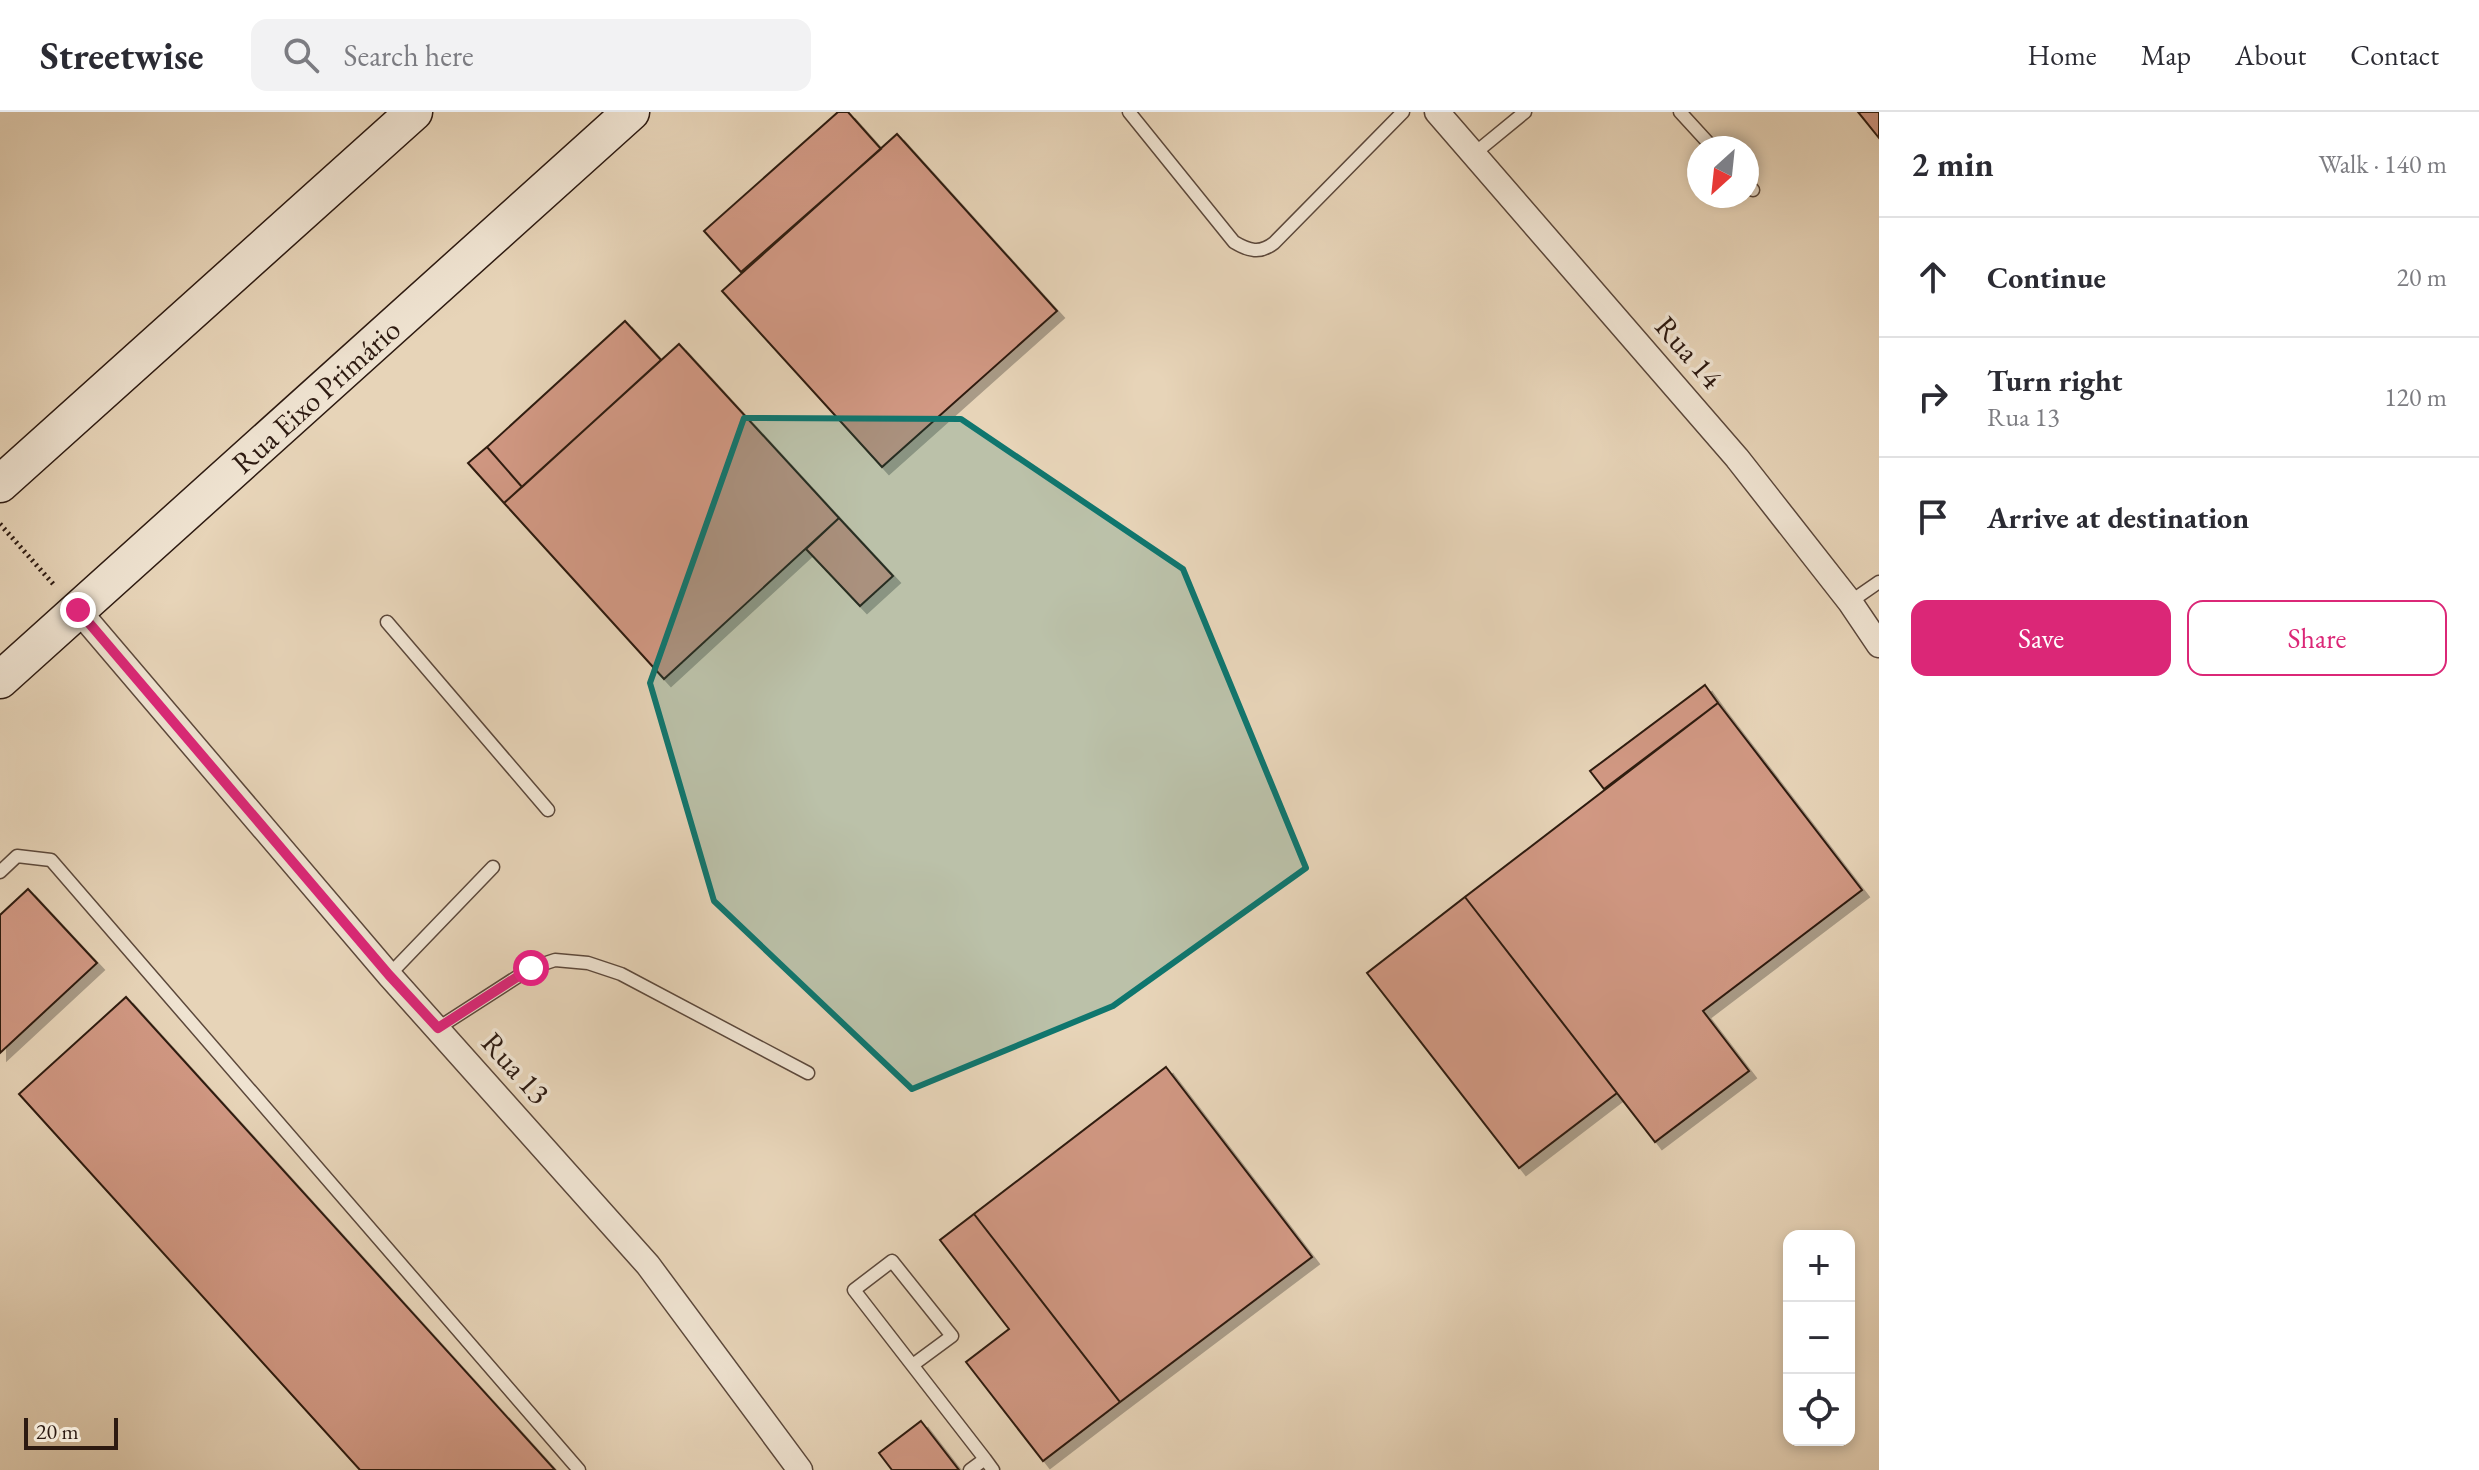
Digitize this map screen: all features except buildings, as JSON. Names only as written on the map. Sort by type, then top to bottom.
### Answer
[{"type":"street","points":[[0,484],[414,112]]},
{"type":"street","name":"Rua Eixo Primário","points":[[0,680],[631,112]]},
{"type":"street","name":"Rua 14","points":[[1437,112],[1737,458],[1850,602],[1879,645]]},
{"type":"street","name":"Rua 13","points":[[78,610],[389,975],[648,1265],[800,1470]]},
{"type":"lane","points":[[1129,112],[1234,242],[1256,251],[1274,243],[1403,112]]},
{"type":"lane","points":[[1475,153],[1525,112]]},
{"type":"lane","points":[[1680,112],[1702,136]]},
{"type":"lane","points":[[1850,602],[1879,582]]},
{"type":"lane","points":[[387,622],[548,810]]},
{"type":"lane","points":[[0,872],[17,856],[51,860],[579,1470]]},
{"type":"lane","points":[[389,975],[493,867]]},
{"type":"lane","points":[[438,1028],[531,968],[555,960],[588,963],[621,974],[808,1073]]},
{"type":"lane","points":[[914,1364],[952,1336],[892,1261],[854,1290],[989,1465],[970,1470]]},
{"type":"path","points":[[0,524],[78,610]]},
{"type":"highlighted area","points":[[744,418],[961,419],[1183,569],[1306,868],[1113,1006],[912,1089],[714,901],[650,683]]},
{"type":"route","points":[[78,610],[389,975],[438,1028],[531,968]]}]
